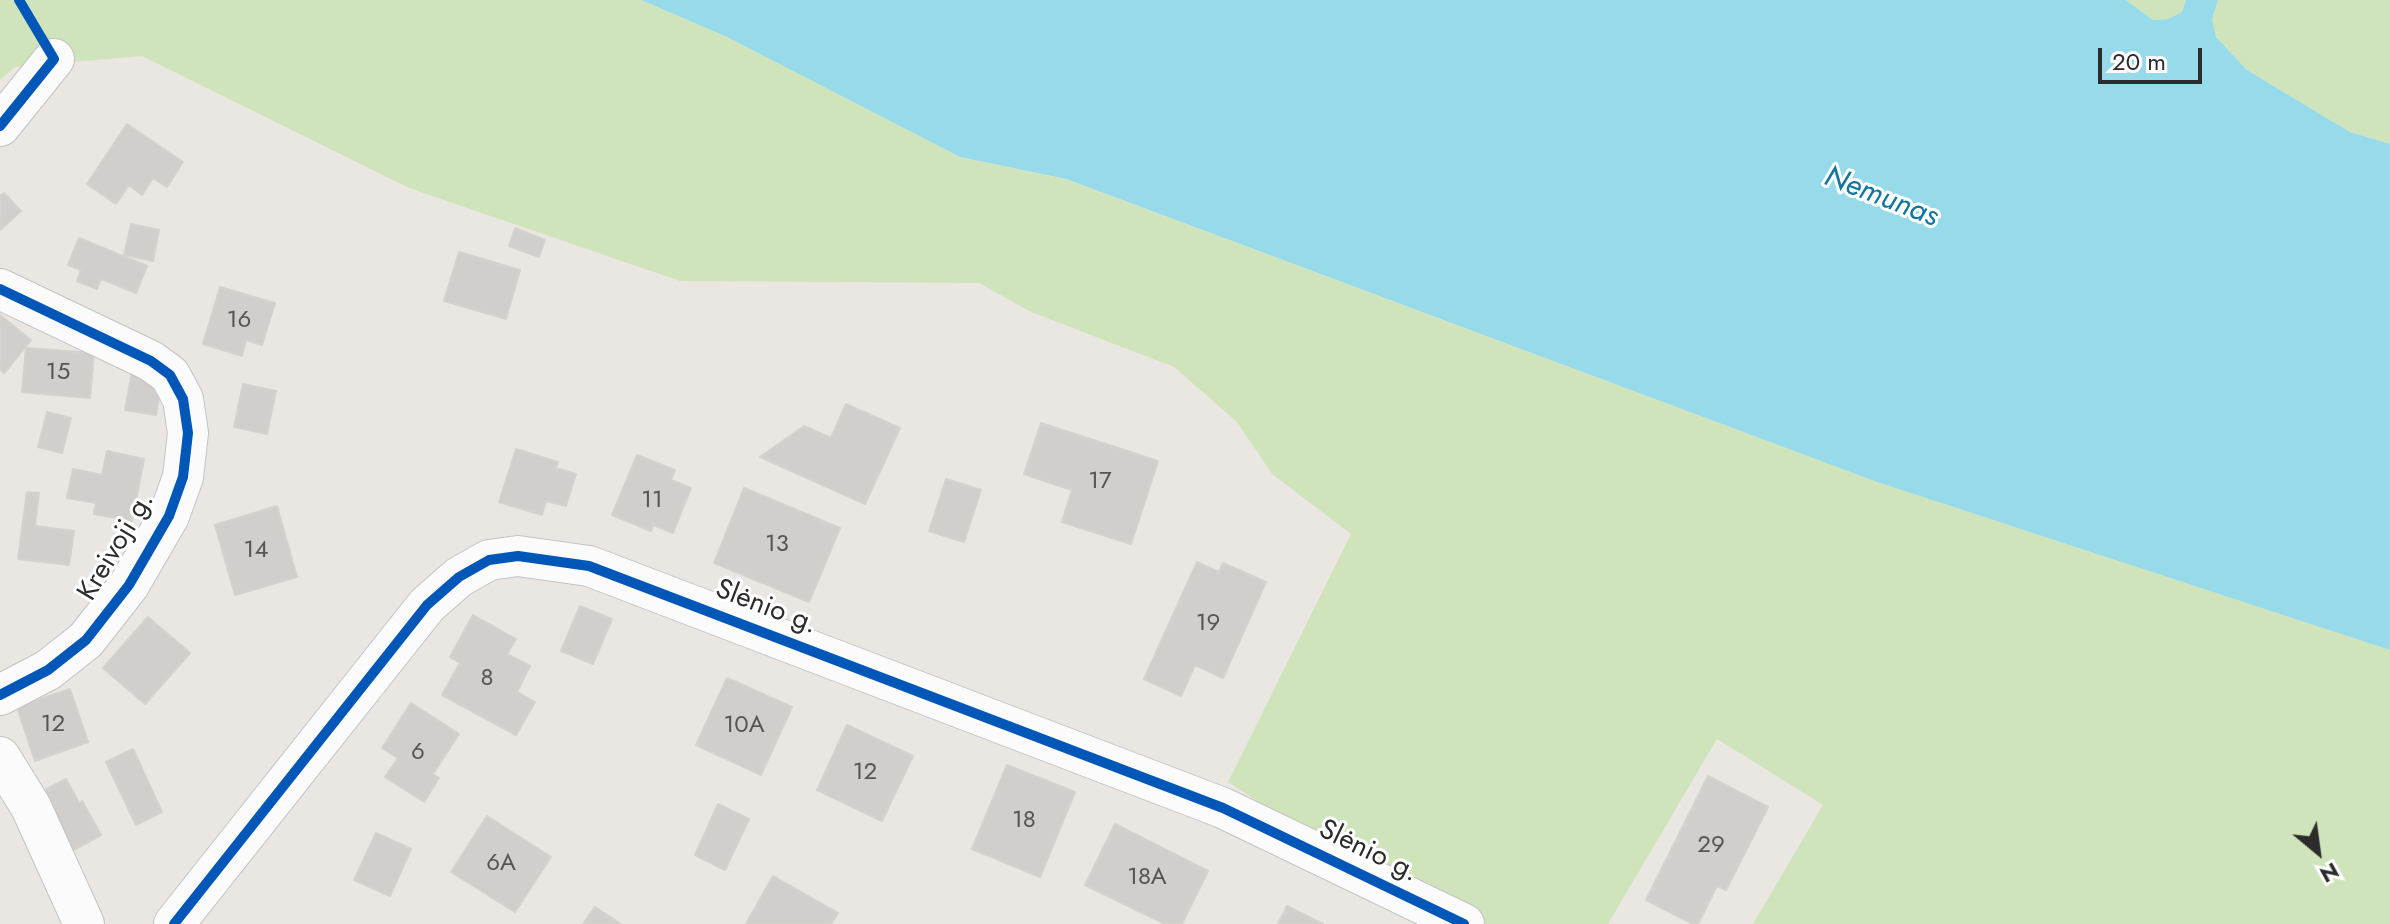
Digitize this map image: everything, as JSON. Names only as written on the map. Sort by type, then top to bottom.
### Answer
[{"type":"street","points":[[0,126],[54,59]]},
{"type":"street","name":"Kreivoji g.","points":[[0,289],[151,361],[170,375],[183,399],[188,433],[183,477],[169,516],[129,585],[86,640],[48,670],[0,695]]},
{"type":"street","name":"Slėnio g.","points":[[174,924],[427,605],[459,577],[489,560],[518,556],[589,566],[1223,808],[1464,924]]},
{"type":"street","points":[[0,757],[31,807],[84,924]]},
{"type":"green space","points":[[0,0],[641,0],[727,37],[960,157],[1065,179],[1877,482],[2390,650],[2390,924],[1753,924],[1823,805],[1717,739],[1608,924],[1447,924],[1228,782],[1351,534],[1272,474],[1237,422],[1174,367],[1031,312],[979,283],[680,281],[409,188],[142,56],[15,67],[0,80]]},
{"type":"green space","points":[[2126,0],[2186,0],[2182,12],[2168,19],[2153,20]]},
{"type":"green space","points":[[2218,0],[2390,0],[2390,144],[2350,132],[2247,70],[2216,37],[2211,19]]},
{"type":"water","name":"Nemunas","points":[[641,0],[2126,0],[2153,20],[2168,19],[2182,12],[2186,0],[2218,0],[2212,19],[2216,37],[2247,70],[2350,132],[2390,144],[2390,650],[1877,482],[1066,179],[960,157],[727,37]]},
{"type":"building","points":[[127,124],[183,162],[167,187],[153,178],[142,195],[129,185],[116,204],[87,184]]},
{"type":"building","points":[[4,193],[21,211],[0,230],[0,196]]},
{"type":"building","points":[[131,224],[159,230],[153,261],[124,255]]},
{"type":"building","points":[[515,228],[545,240],[539,257],[509,246]]},
{"type":"building","points":[[79,238],[147,266],[136,293],[101,279],[97,289],[77,281],[81,270],[68,265]]},
{"type":"building","points":[[459,252],[520,270],[506,319],[444,301]]},
{"type":"building","points":[[220,287],[275,303],[262,345],[246,340],[242,356],[203,344]]},
{"type":"building","points":[[0,315],[31,340],[4,373],[0,369]]},
{"type":"building","points":[[26,348],[94,353],[90,398],[22,392]]},
{"type":"building","points":[[132,372],[157,376],[154,391],[160,392],[156,415],[125,410]]},
{"type":"building","points":[[243,384],[276,391],[267,434],[234,427]]},
{"type":"building","points":[[846,404],[900,428],[865,504],[760,457],[804,426],[831,438]]},
{"type":"building","points":[[47,412],[71,418],[62,453],[38,447]]},
{"type":"building","points":[[1041,423],[1158,461],[1131,544],[1062,522],[1072,490],[1024,474]]},
{"type":"building","points":[[516,449],[558,462],[556,468],[576,474],[566,506],[546,501],[542,515],[499,502]]},
{"type":"building","points":[[107,451],[144,459],[132,521],[94,514],[96,503],[67,498],[73,469],[102,475]]},
{"type":"building","points":[[637,455],[675,470],[671,480],[691,488],[673,533],[653,525],[651,531],[612,515]]},
{"type":"building","points":[[946,479],[981,490],[964,542],[929,531]]},
{"type":"building","points":[[744,488],[840,528],[809,602],[714,563]]},
{"type":"building","points":[[27,492],[39,493],[35,526],[74,531],[69,565],[18,559]]},
{"type":"building","points":[[277,506],[297,577],[235,595],[215,525]]},
{"type":"building","points":[[1197,562],[1219,572],[1223,563],[1266,582],[1223,678],[1195,665],[1181,696],[1144,679]]},
{"type":"building","points":[[580,606],[612,619],[593,664],[561,651]]},
{"type":"building","points":[[473,615],[516,639],[507,654],[530,666],[517,692],[535,702],[516,735],[442,695],[460,663],[450,657]]},
{"type":"building","points":[[148,617],[190,653],[145,704],[103,668]]},
{"type":"building","points":[[727,678],[792,707],[761,775],[696,745]]},
{"type":"building","points":[[70,689],[88,742],[35,761],[17,707]]},
{"type":"building","points":[[411,703],[459,734],[433,774],[439,778],[424,802],[385,777],[398,758],[382,748]]},
{"type":"building","points":[[847,725],[913,756],[882,821],[817,790]]},
{"type":"building","points":[[133,749],[162,812],[136,825],[106,762]]},
{"type":"building","points":[[1007,765],[1075,792],[1040,877],[972,849]]},
{"type":"building","points":[[1708,776],[1768,807],[1726,890],[1717,886],[1698,924],[1693,924],[1646,900]]},
{"type":"building","points":[[66,779],[101,835],[64,855],[33,796]]},
{"type":"building","points":[[718,804],[749,819],[725,870],[695,855]]},
{"type":"building","points":[[487,816],[551,857],[515,912],[451,872]]},
{"type":"building","points":[[1115,824],[1208,871],[1182,924],[1165,924],[1085,885]]},
{"type":"building","points":[[376,833],[411,849],[390,896],[354,880]]},
{"type":"building","points":[[773,876],[838,913],[831,924],[746,924]]},
{"type":"building","points":[[1287,906],[1323,924],[1278,924]]},
{"type":"building","points":[[595,907],[621,924],[583,924]]},
{"type":"cycle path","points":[[0,126],[54,59],[19,0]]},
{"type":"cycle path","points":[[0,289],[151,361],[170,375],[183,399],[188,433],[183,477],[169,516],[129,585],[86,640],[48,670],[0,695]]},
{"type":"cycle path","points":[[174,924],[427,605],[459,577],[489,560],[518,556],[589,566],[1223,808],[1464,924]]}]
